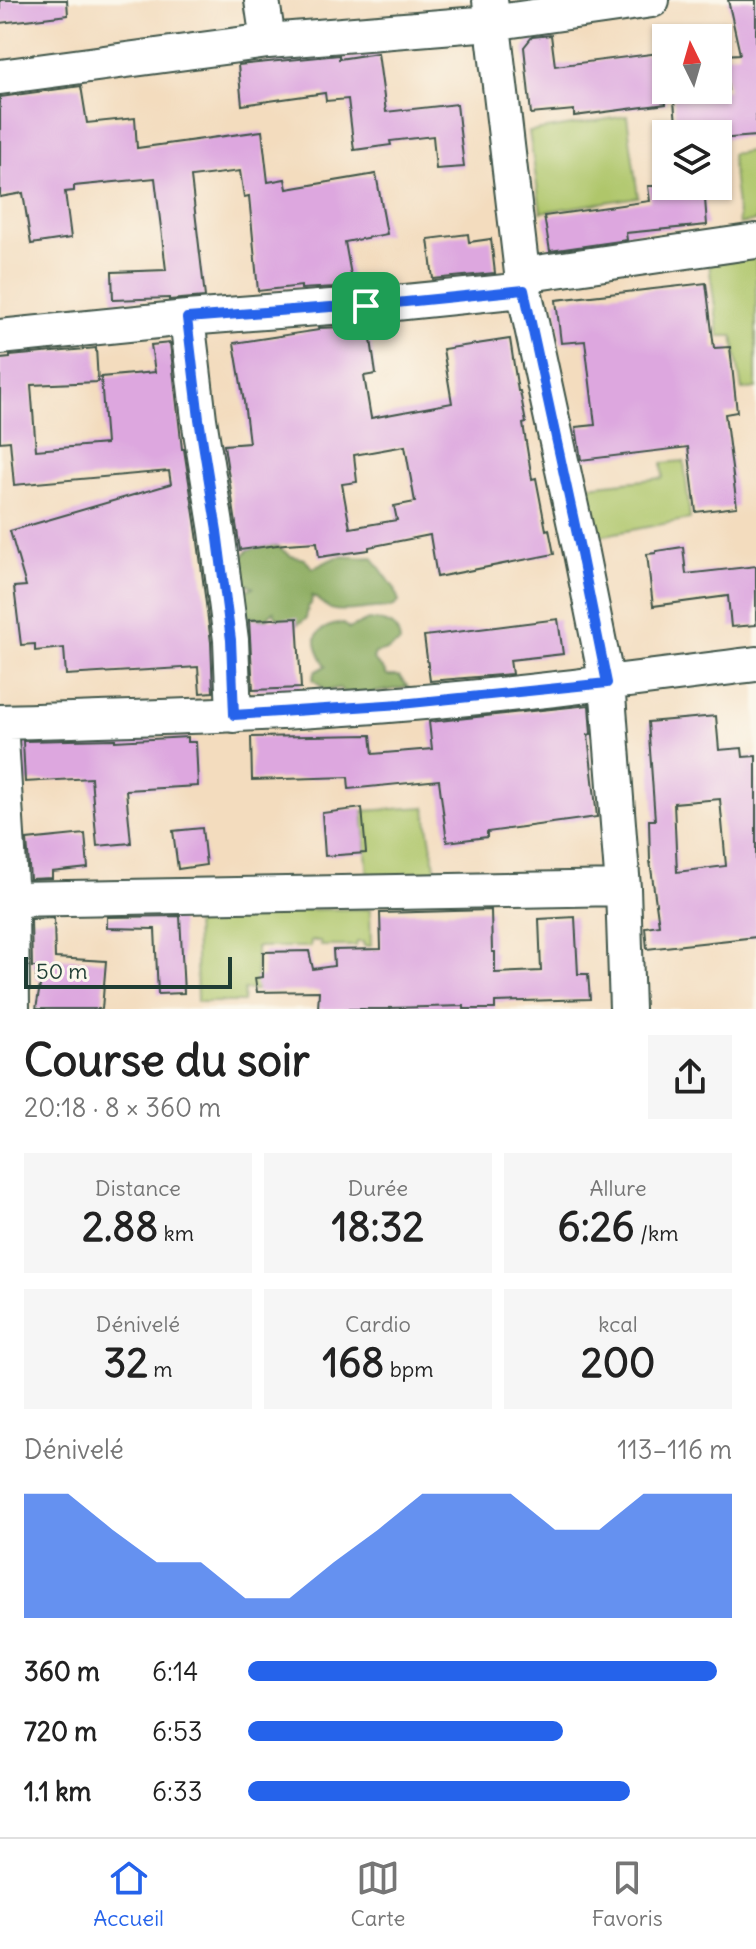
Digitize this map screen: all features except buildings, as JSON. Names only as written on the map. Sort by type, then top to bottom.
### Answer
[{"type":"street","points":[[262,0],[268,41]]},
{"type":"street","points":[[0,77],[490,12],[652,0]]},
{"type":"street","points":[[490,12],[523,282],[607,683],[623,888],[627,1009]]},
{"type":"street","points":[[0,337],[187,318],[366,306],[756,241]]},
{"type":"street","points":[[187,318],[231,640],[234,715]]},
{"type":"street","points":[[12,1009],[11,899],[0,722],[234,715],[401,704],[756,664]]},
{"type":"street","points":[[11,899],[623,888]]},
{"type":"green space","points":[[627,116],[638,197],[541,212],[529,132]]},
{"type":"green space","points":[[756,150],[756,221],[739,224],[732,154]]},
{"type":"green space","points":[[756,257],[756,388],[742,390],[733,336],[719,336],[709,264]]},
{"type":"green space","points":[[684,461],[690,519],[594,537],[588,486],[663,478],[662,463]]},
{"type":"green space","points":[[274,544],[291,556],[304,559],[313,568],[338,557],[372,557],[395,589],[399,602],[390,607],[339,611],[328,608],[312,596],[306,619],[290,629],[277,619],[274,611],[266,622],[258,618],[240,617],[242,592],[253,587],[236,582],[237,563],[249,549]]},
{"type":"green space","points":[[368,620],[385,623],[397,632],[400,643],[375,653],[373,660],[387,676],[399,676],[408,687],[349,697],[339,688],[326,691],[313,679],[315,672],[326,666],[317,649],[316,637],[332,625],[343,623],[349,629]]},
{"type":"green space","points":[[425,807],[437,879],[368,879],[363,811]]},
{"type":"green space","points":[[370,909],[371,946],[357,942],[356,946],[321,946],[320,941],[311,941],[310,947],[256,947],[257,990],[244,990],[243,1002],[197,1002],[195,911]]},
{"type":"route","points":[[524,290],[607,683],[401,704],[234,715],[231,640],[187,318],[366,306],[524,290]]}]
